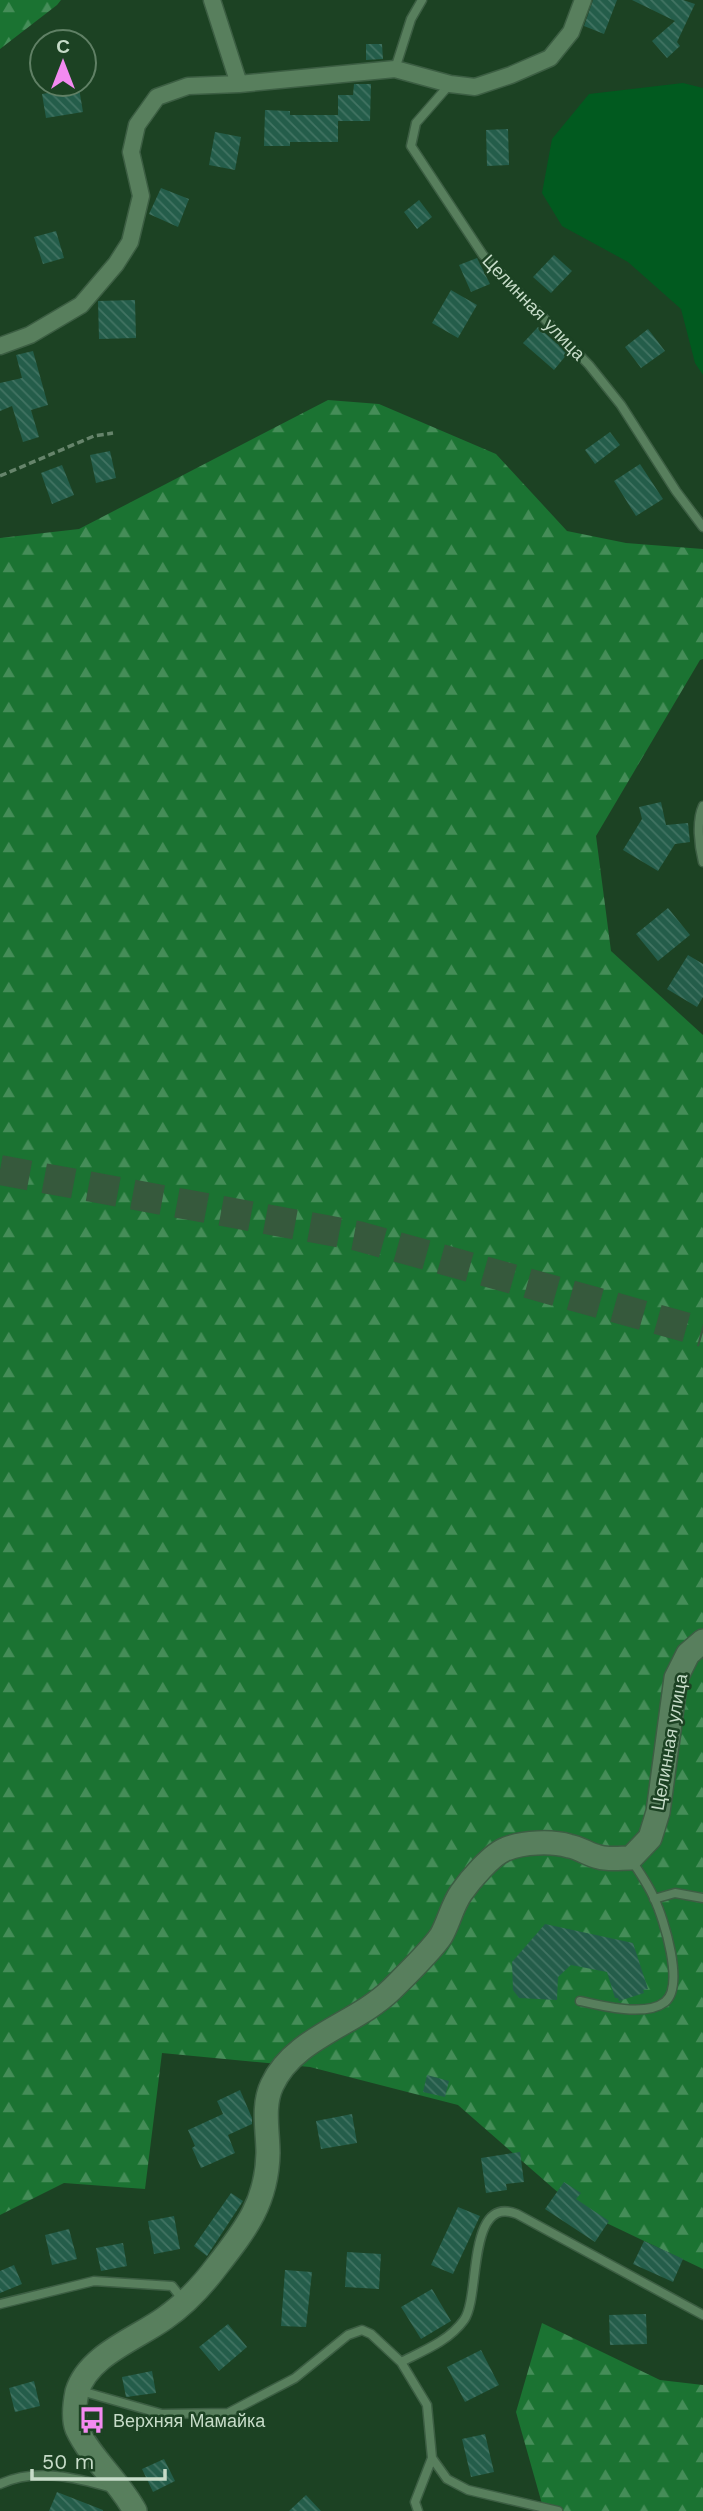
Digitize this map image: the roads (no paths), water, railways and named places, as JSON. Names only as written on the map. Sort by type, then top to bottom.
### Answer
[{"type":"street","points":[[212,0],[239,84]]},
{"type":"street","points":[[0,346],[30,335],[81,305],[116,264],[130,242],[141,196],[131,152],[137,125],[157,97],[188,86],[239,84],[395,69],[450,84],[475,87],[550,58],[571,32],[583,0]]},
{"type":"street","name":"Целинная улица","points":[[631,1858],[650,1838],[658,1812],[676,1678],[688,1654],[703,1640]]},
{"type":"street","points":[[130,2501],[86,2444],[76,2426],[78,2390],[90,2370],[106,2355],[164,2318],[205,2283],[246,2229],[265,2187],[268,2152],[266,2115],[270,2088],[281,2068],[298,2053],[389,1992],[440,1937],[461,1893],[492,1858],[506,1849],[533,1844],[568,1845],[600,1858],[631,1858]]},
{"type":"lane","points":[[395,69],[411,19],[422,0]]},
{"type":"lane","name":"Целинная улица","points":[[450,84],[416,123],[411,146],[483,255],[589,365],[621,405],[676,491],[703,527]]},
{"type":"lane","points":[[703,806],[700,812],[700,849],[703,862]]},
{"type":"lane","points":[[580,2001],[617,2010],[653,2007],[665,2002],[671,1993],[674,1972],[654,1899],[631,1858]]},
{"type":"lane","points":[[654,1899],[675,1893],[703,1898]]},
{"type":"lane","points":[[401,2362],[443,2340],[463,2321],[471,2309],[472,2286],[486,2221],[496,2212],[508,2210],[703,2315]]},
{"type":"lane","points":[[0,2304],[94,2281],[172,2286],[185,2302]]},
{"type":"lane","points":[[78,2390],[162,2414],[228,2413],[295,2378],[348,2335],[362,2330],[371,2334],[401,2362],[427,2405],[432,2458],[415,2502],[418,2511]]},
{"type":"lane","points":[[432,2458],[447,2479],[468,2490],[558,2511]]},
{"type":"lane","points":[[0,2484],[17,2477],[43,2474],[97,2483],[130,2501]]},
{"type":"tunnel","points":[[0,1170],[358,1236],[703,1332]]},
{"type":"place","name":"Верхняя Мамайка","points":[[92,2420]]}]
